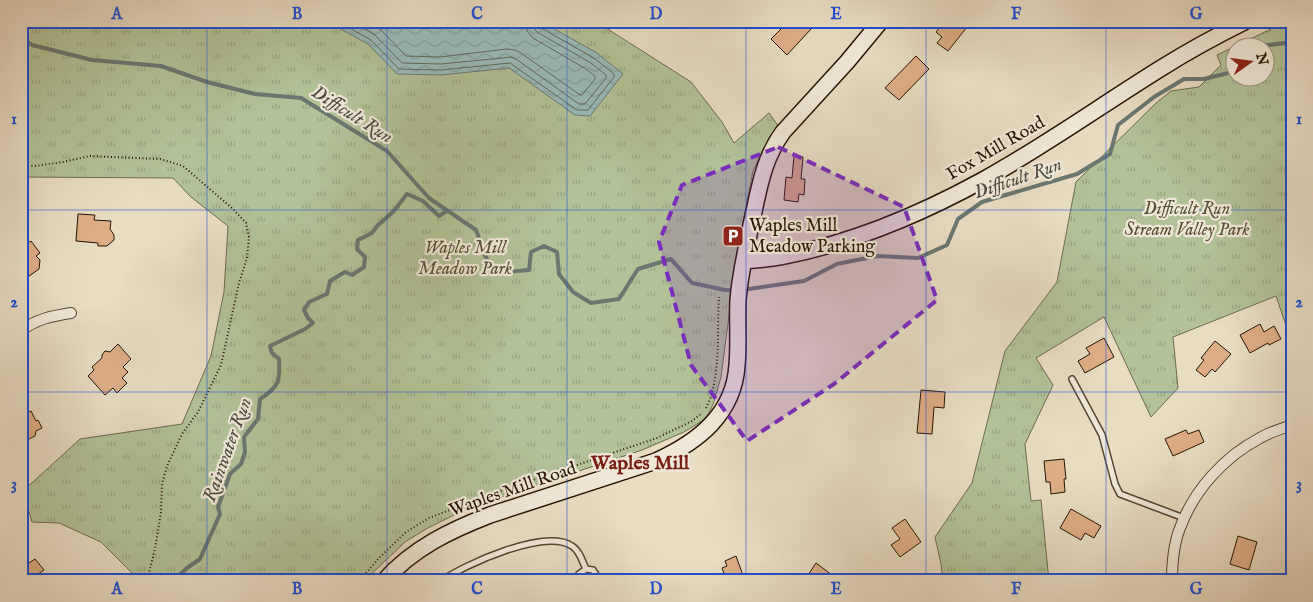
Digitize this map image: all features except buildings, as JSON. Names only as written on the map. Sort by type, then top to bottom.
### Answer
[{"type":"main road","name":"Waples Mill Road","points":[[384,581],[400,564],[414,554],[440,537],[466,524],[656,461],[682,448],[703,433],[716,419],[725,406],[734,382],[737,365],[740,277],[762,174],[768,157],[783,132],[847,62],[881,21]]},
{"type":"main road","name":"Fox Mill Road","points":[[744,261],[784,256],[832,245],[894,223],[940,203],[1040,146],[1164,66],[1246,21]]},
{"type":"street","points":[[21,331],[37,321],[54,315],[71,313]]},
{"type":"street","points":[[1172,581],[1173,559],[1179,528],[1201,489],[1218,469],[1245,446],[1261,437],[1292,426]]},
{"type":"lane","points":[[1072,379],[1102,436],[1115,484],[1120,494],[1184,518]]},
{"type":"lane","points":[[441,581],[466,567],[502,551],[541,541],[555,540],[574,546],[579,552],[586,569]]},
{"type":"lane","points":[[575,581],[579,574],[586,569],[593,570],[600,581]]},
{"type":"path","points":[[21,165],[35,166],[90,156],[160,159],[184,166],[233,208],[246,223],[249,237],[247,258],[239,283],[221,365],[198,412],[182,434],[167,466],[162,484],[162,512],[147,581]]},
{"type":"path","points":[[359,581],[406,532],[429,518],[491,494],[657,438],[692,421],[705,410],[713,391],[717,364],[719,297]]},
{"type":"highlighted area","points":[[778,147],[904,207],[937,300],[834,384],[747,441],[691,365],[659,242],[682,185]]},
{"type":"green space","name":"Waples Mill Meadow Park","points":[[21,21],[595,21],[691,82],[722,122],[734,143],[769,113],[779,127],[764,148],[753,171],[738,247],[721,377],[710,411],[702,421],[684,432],[642,450],[468,508],[405,542],[364,581],[140,581],[101,542],[59,523],[32,522],[23,491],[80,439],[182,424],[211,356],[224,292],[228,226],[191,197],[173,178],[21,177]]},
{"type":"green space","name":"Difficult Run Stream Valley Park","points":[[1284,21],[1292,21],[1292,287],[1286,292],[1292,308],[1292,343],[1276,296],[1173,337],[1178,388],[1151,417],[1104,317],[1036,358],[1053,385],[1025,444],[1031,501],[1041,500],[1049,581],[943,581],[935,537],[972,483],[1005,351],[1057,282],[1076,182],[1155,104],[1171,91],[1199,87],[1221,65],[1217,55],[1226,51],[1226,88],[1276,88],[1276,38],[1252,38]]},
{"type":"water","points":[[324,21],[540,21],[597,53],[623,74],[590,116],[575,115],[509,68],[441,75],[397,74],[368,44]]},
{"type":"waterway","name":"Difficult Run","points":[[21,37],[32,45],[92,60],[161,66],[207,82],[255,94],[301,98],[387,151],[429,198],[476,230],[490,268],[505,272],[529,270],[531,252],[544,246],[557,252],[559,274],[573,292],[591,303],[619,299],[638,269],[671,259],[692,283],[725,290],[735,290]]},
{"type":"waterway","name":"Difficult Run","points":[[1276,44],[1292,42]]},
{"type":"waterway","name":"Difficult Run","points":[[742,290],[804,281],[837,264],[877,256],[918,258],[947,245],[958,219],[982,202],[1077,174],[1110,154],[1118,125],[1154,97],[1184,79],[1204,79],[1226,74]]},
{"type":"waterway","name":"Rainwater Run","points":[[173,581],[200,559],[220,514],[218,507],[230,474],[241,464],[245,452],[244,437],[258,419],[260,399],[272,390],[279,378],[279,359],[272,353],[270,346],[305,329],[313,323],[304,310],[309,302],[327,294],[330,281],[345,272],[352,275],[364,267],[365,257],[357,249],[358,240],[372,233],[393,212],[407,194],[423,201],[439,216],[447,211]]},
{"type":"place","name":"Waples Mill Meadow Parking","points":[[733,236]]},
{"type":"district","name":"Waples Mill","points":[[640,463]]}]
